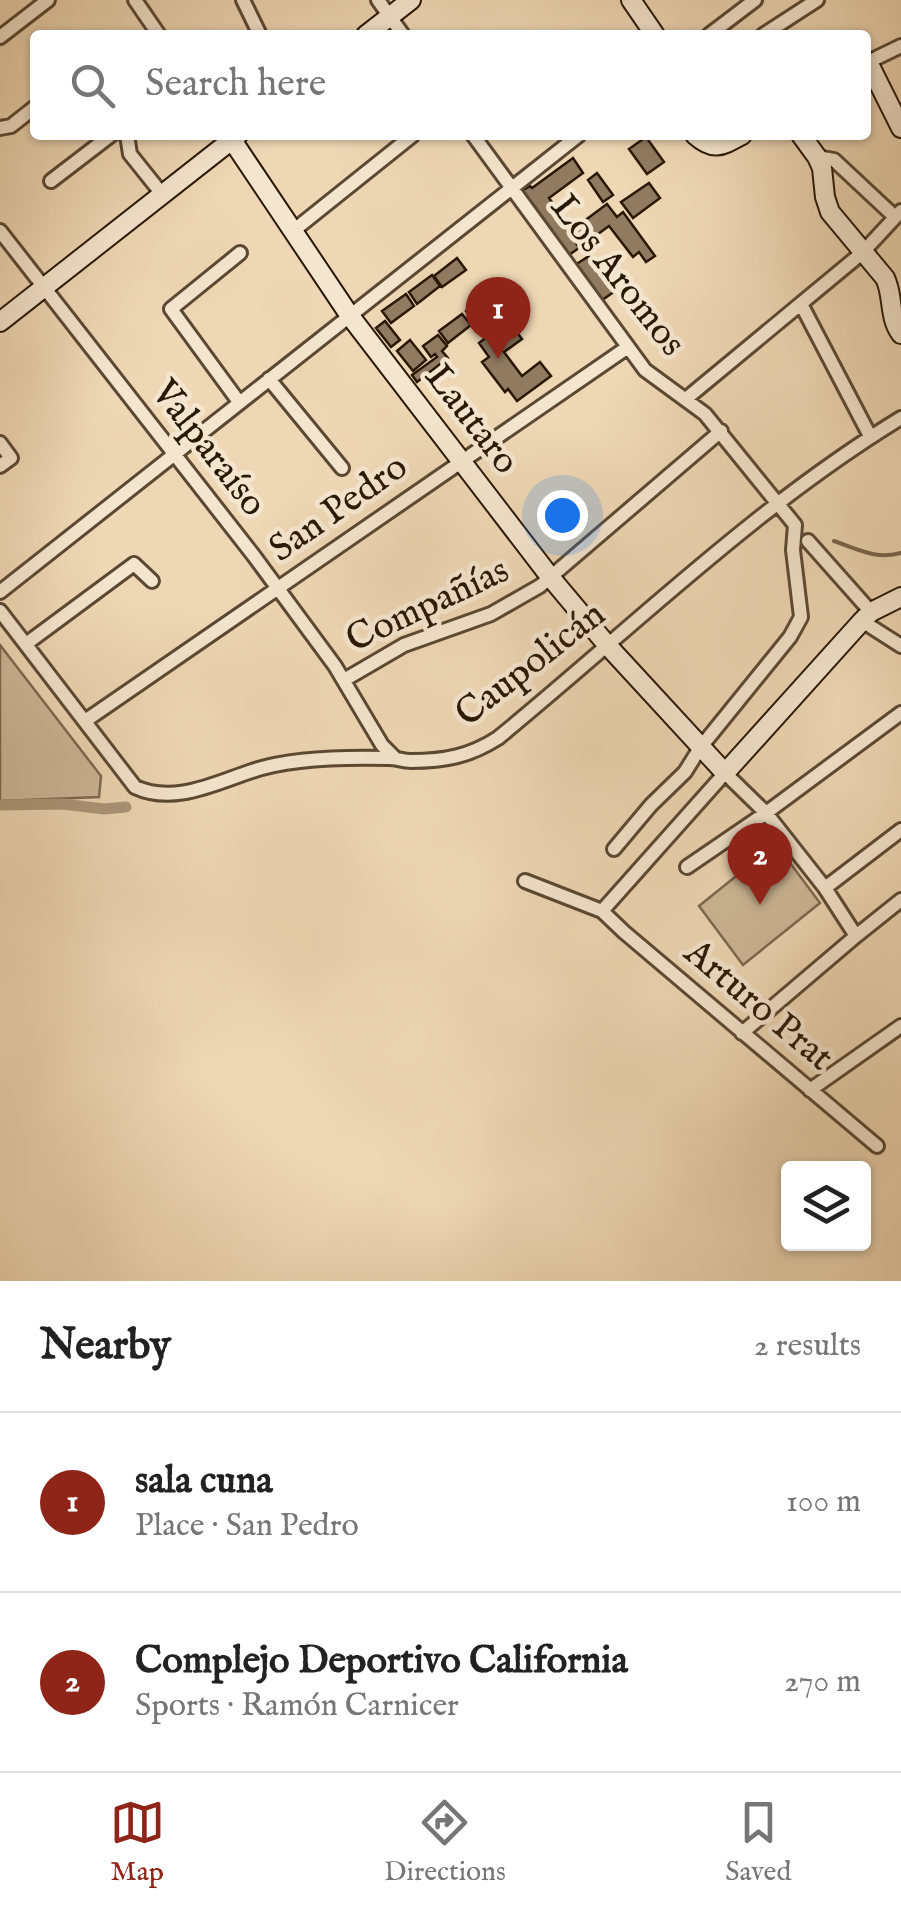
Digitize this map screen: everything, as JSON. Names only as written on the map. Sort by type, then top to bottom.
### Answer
[{"type":"street","points":[[0,38],[48,0]]},
{"type":"street","points":[[136,0],[157,30]]},
{"type":"street","points":[[244,0],[258,30]]},
{"type":"street","points":[[378,0],[399,30]]},
{"type":"street","points":[[373,30],[411,0]]},
{"type":"street","points":[[631,0],[652,30]]},
{"type":"street","points":[[716,30],[755,0]]},
{"type":"street","points":[[771,30],[817,0]]},
{"type":"street","points":[[871,61],[901,46]]},
{"type":"street","points":[[871,71],[901,128]]},
{"type":"street","points":[[0,128],[11,126],[30,110]]},
{"type":"street","points":[[51,181],[105,140]]},
{"type":"street","points":[[128,140],[130,154],[162,194]]},
{"type":"street","points":[[0,322],[228,140]]},
{"type":"street","name":"Lautaro","points":[[234,140],[350,316],[551,578],[725,773]]},
{"type":"street","points":[[293,231],[407,140]]},
{"type":"street","name":"Los Aromos","points":[[476,140],[628,347],[655,378],[687,398],[722,431],[795,525],[793,550],[801,617],[790,637],[700,748]]},
{"type":"street","points":[[0,592],[572,140]]},
{"type":"street","points":[[701,140],[716,146],[730,140]]},
{"type":"street","points":[[805,140],[822,168],[824,197],[830,212],[895,291],[891,315],[901,334]]},
{"type":"street","points":[[687,398],[862,253],[898,214],[834,160],[817,157]]},
{"type":"street","name":"Valparaíso","points":[[0,231],[278,588],[394,758]]},
{"type":"street","points":[[239,402],[172,309],[240,253]]},
{"type":"street","points":[[801,304],[870,436]]},
{"type":"street","name":"San Pedro","points":[[85,721],[628,347]]},
{"type":"street","points":[[269,379],[342,468]]},
{"type":"street","name":"Caupolicán","points":[[85,721],[135,787],[148,793],[208,788],[284,762],[394,758],[414,761],[478,751],[778,502],[901,418]]},
{"type":"street","name":"Compañías","points":[[344,680],[404,645],[491,614],[524,596],[551,578],[722,431]]},
{"type":"street","points":[[0,443],[11,458],[0,466]]},
{"type":"street","points":[[808,541],[867,617],[901,646]]},
{"type":"street","points":[[26,644],[134,564],[152,580]]},
{"type":"street","points":[[525,880],[602,910],[867,617],[901,597]]},
{"type":"street","points":[[0,610],[85,721]]},
{"type":"street","points":[[687,867],[901,713]]},
{"type":"street","points":[[614,849],[651,804],[685,772],[700,748]]},
{"type":"street","points":[[725,773],[766,813],[856,936]]},
{"type":"street","points":[[824,888],[901,830]]},
{"type":"street","points":[[742,1033],[901,900]]},
{"type":"street","name":"Arturo Prat","points":[[602,910],[877,1146]]},
{"type":"street","points":[[810,1090],[901,1026]]},
{"type":"shaded area","points":[[0,645],[101,776],[99,797],[0,801]]},
{"type":"shaded area","points":[[776,844],[820,903],[743,965],[699,906]]},
{"type":"building","points":[[648,140],[664,162],[647,174],[629,149]]},
{"type":"building","points":[[573,158],[583,173],[549,198],[572,230],[607,204],[617,217],[623,212],[655,256],[646,262],[639,252],[633,257],[609,226],[583,245],[580,241],[576,243],[579,248],[569,255],[522,191]]},
{"type":"building","points":[[597,173],[613,195],[603,202],[588,180]]},
{"type":"building","points":[[649,183],[660,198],[633,218],[621,202]]},
{"type":"building","points":[[589,256],[615,291],[601,301],[575,265]]},
{"type":"building","points":[[457,258],[466,270],[442,287],[434,276]]},
{"type":"building","points":[[432,275],[440,286],[417,304],[409,292]]},
{"type":"building","points":[[406,294],[414,306],[391,323],[382,311]]},
{"type":"building","points":[[489,294],[498,305],[475,323],[466,311]]},
{"type":"building","points":[[462,314],[471,325],[448,343],[439,331]]},
{"type":"building","points":[[385,321],[400,340],[391,347],[376,328]]},
{"type":"building","points":[[508,321],[522,339],[504,352],[522,376],[540,362],[551,376],[517,401],[482,362],[489,357],[479,343]]},
{"type":"building","points":[[438,335],[447,346],[442,351],[448,358],[417,382],[412,375],[437,357],[431,357],[423,346]]},
{"type":"building","points":[[410,340],[426,360],[413,371],[397,351]]},
{"type":"waterway","points":[[834,541],[875,554],[901,553]]},
{"type":"waterway","points":[[0,805],[126,807]]},
{"type":"place","name":"sala cuna","points":[[498,359]]},
{"type":"place","name":"Complejo Deportivo California","points":[[760,905]]}]
